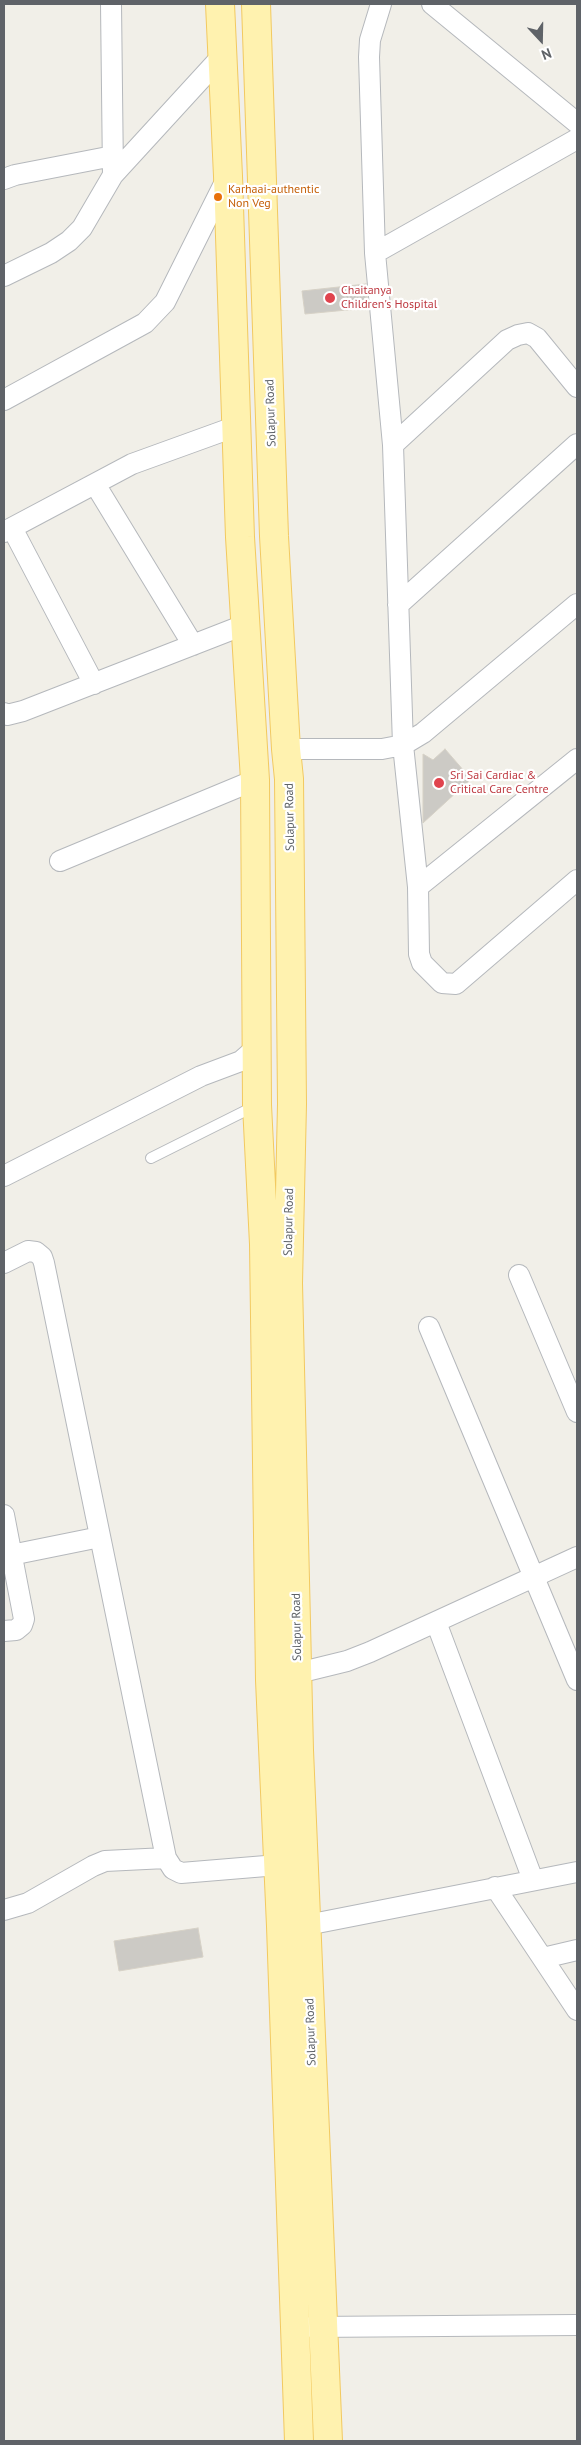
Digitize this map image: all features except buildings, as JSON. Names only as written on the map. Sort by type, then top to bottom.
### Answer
[{"type":"main road","name":"Solapur Road","points":[[220,4],[244,625],[254,780],[258,1105],[276,1244]]},
{"type":"main road","name":"Solapur Road","points":[[256,4],[274,536],[289,779],[292,1066],[276,1244],[270,1680],[278,1865],[309,2327],[328,2441]]},
{"type":"main road","name":"Solapur Road","points":[[276,1283],[298,1674],[298,1750],[307,1925],[309,2327],[299,2441]]},
{"type":"street","points":[[111,4],[113,165]]},
{"type":"street","points":[[381,4],[370,40],[368,57],[375,254],[393,446],[403,745],[418,886],[419,954],[422,963],[442,983],[450,985],[463,980],[577,880]]},
{"type":"street","points":[[432,4],[577,122]]},
{"type":"street","points":[[4,276],[69,241],[82,228],[113,165],[222,56]]},
{"type":"street","points":[[375,254],[577,139]]},
{"type":"street","points":[[4,179],[15,175],[113,165]]},
{"type":"street","points":[[4,400],[145,323],[165,302],[228,176]]},
{"type":"street","points":[[393,446],[507,340],[518,335],[528,333],[537,338],[577,387]]},
{"type":"street","points":[[94,684],[8,530],[148,457],[237,426]]},
{"type":"street","points":[[398,605],[577,444]]},
{"type":"street","points":[[95,484],[193,645]]},
{"type":"street","points":[[286,749],[382,749],[403,745],[423,733],[577,604]]},
{"type":"street","points":[[4,713],[6,715],[23,711],[244,625]]},
{"type":"street","points":[[418,886],[577,759]]},
{"type":"street","points":[[60,861],[254,780]]},
{"type":"street","points":[[4,1176],[201,1076],[241,1061],[257,1047]]},
{"type":"street","points":[[4,1263],[28,1251],[36,1252],[42,1257],[166,1858],[173,1869],[181,1873],[278,1865]]},
{"type":"street","points":[[519,1275],[577,1412]]},
{"type":"street","points":[[429,1328],[577,1680]]},
{"type":"street","points":[[4,1515],[24,1619],[22,1626],[16,1630],[4,1631]]},
{"type":"street","points":[[12,1555],[100,1537]]},
{"type":"street","points":[[270,1680],[298,1678],[298,1674],[348,1661],[577,1557]]},
{"type":"street","points":[[436,1622],[533,1880]]},
{"type":"street","points":[[4,1910],[28,1903],[92,1866],[105,1861],[166,1858]]},
{"type":"street","points":[[307,1925],[577,1872]]},
{"type":"street","points":[[496,1887],[577,2010]]},
{"type":"street","points":[[543,1958],[577,1950]]},
{"type":"street","points":[[309,2327],[577,2325]]},
{"type":"lane","points":[[151,1158],[258,1105]]},
{"type":"place","name":"Karhaai-authentic Non Veg","points":[[218,197]]},
{"type":"place","name":"Chaitanya Children's Hospital","points":[[330,298]]},
{"type":"place","name":"Sri Sai Cardiac & Critical Care Centre","points":[[439,783]]}]
